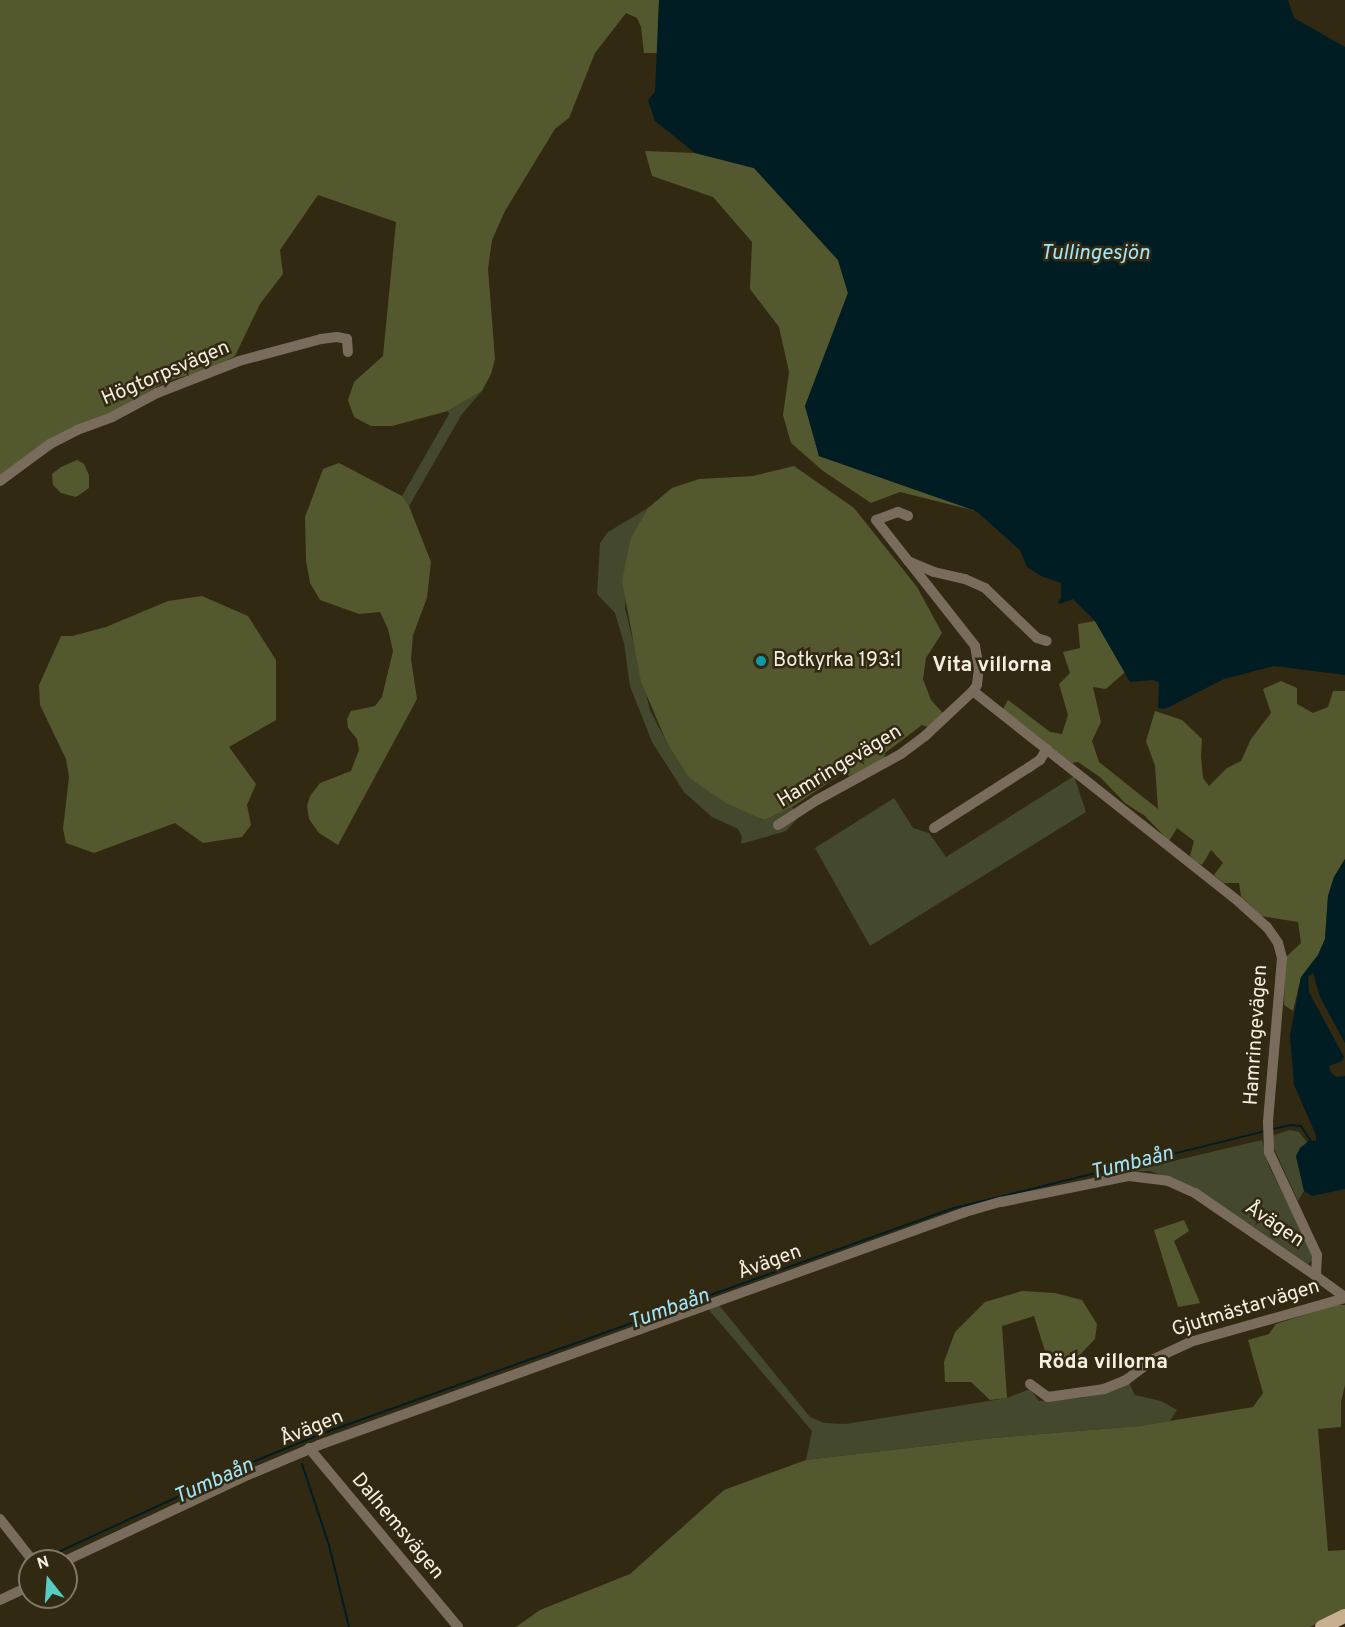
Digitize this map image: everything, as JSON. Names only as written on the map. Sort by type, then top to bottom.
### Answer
[{"type":"main road","points":[[1322,1627],[1345,1616]]},
{"type":"street","name":"Högtorpsvägen","points":[[0,481],[50,444],[77,429],[112,417],[157,393],[239,361],[321,339],[337,337],[347,339],[348,352]]},
{"type":"street","points":[[908,516],[898,512],[876,520],[975,646],[979,668],[977,685],[973,691]]},
{"type":"street","points":[[908,561],[934,572],[965,579],[985,588],[1037,638],[1047,641]]},
{"type":"street","name":"Hamringevägen","points":[[778,825],[817,800],[901,754],[925,736],[973,691],[1239,902],[1267,927],[1278,943],[1281,958],[1267,1142],[1272,1162],[1317,1255],[1316,1276]]},
{"type":"street","points":[[934,828],[1035,763],[1047,749]]},
{"type":"street","name":"Åvägen","points":[[78,1555],[309,1448],[965,1212],[1001,1202],[1129,1176],[1168,1181],[1195,1193],[1316,1276]]},
{"type":"street","points":[[1316,1276],[1345,1298]]},
{"type":"street","name":"Gjutmästarvägen","points":[[1030,1384],[1048,1397],[1104,1389],[1126,1380],[1154,1359],[1190,1342],[1345,1298]]},
{"type":"street","name":"Dalhemsvägen","points":[[309,1448],[458,1627]]},
{"type":"street","points":[[0,1519],[24,1549]]},
{"type":"street","points":[[0,1600],[18,1592]]},
{"type":"green space","points":[[0,0],[659,0],[658,53],[644,53],[641,27],[637,18],[626,13],[595,53],[569,118],[555,129],[505,211],[492,240],[488,269],[495,359],[491,374],[482,391],[448,411],[392,426],[371,426],[354,417],[348,400],[354,382],[383,356],[396,222],[318,195],[280,250],[283,274],[260,304],[235,356],[211,369],[167,381],[0,476]]},
{"type":"green space","points":[[645,151],[695,153],[754,168],[838,260],[848,293],[805,406],[819,456],[976,511],[900,492],[871,503],[823,471],[791,443],[783,415],[789,372],[779,327],[750,289],[752,242],[713,197],[652,176]]},
{"type":"green space","points":[[482,391],[462,414],[409,506],[402,496],[449,414],[448,411]]},
{"type":"green space","points":[[77,460],[84,464],[89,475],[89,488],[76,497],[61,493],[53,485],[52,474]]},
{"type":"green space","points":[[339,463],[402,496],[409,506],[431,562],[427,598],[413,635],[411,659],[417,699],[338,845],[319,833],[309,819],[307,806],[310,796],[320,783],[351,771],[359,750],[357,739],[348,728],[347,719],[351,711],[375,706],[382,697],[393,651],[388,629],[380,612],[359,614],[320,600],[310,583],[306,560],[305,517],[323,469]]},
{"type":"green space","points":[[794,466],[854,508],[917,587],[942,633],[926,658],[923,679],[931,700],[943,713],[928,727],[922,725],[885,753],[884,759],[850,776],[843,773],[792,807],[764,820],[726,803],[689,778],[667,743],[641,682],[622,581],[631,537],[648,508],[672,488],[699,479],[753,476]]},
{"type":"green space","points":[[648,508],[631,537],[625,608],[650,710],[689,778],[763,820],[792,807],[798,818],[786,831],[741,844],[742,837],[738,829],[712,817],[684,792],[652,742],[630,686],[624,643],[615,613],[597,594],[600,543],[608,532]]},
{"type":"green space","points":[[202,596],[248,616],[276,660],[276,720],[229,747],[256,784],[247,805],[251,825],[242,837],[203,843],[175,823],[94,853],[66,843],[63,829],[69,777],[66,759],[40,705],[39,685],[61,636],[72,636],[106,627],[168,601]]},
{"type":"green space","points":[[1095,621],[1125,672],[1106,689],[1093,687],[1101,722],[1092,741],[1099,762],[1158,809],[1155,766],[1146,741],[1155,711],[1182,720],[1202,739],[1203,778],[1209,786],[1227,768],[1241,761],[1251,739],[1271,713],[1263,689],[1281,681],[1297,688],[1297,704],[1313,713],[1328,707],[1333,691],[1345,691],[1345,859],[1334,877],[1328,896],[1325,939],[1318,955],[1301,977],[1293,1011],[1284,1005],[1285,958],[1301,943],[1298,922],[1261,916],[1241,896],[1239,883],[1224,883],[1214,875],[1223,863],[1211,850],[1202,865],[1196,862],[1190,856],[1194,841],[1177,828],[1169,841],[1145,816],[1125,803],[1100,777],[1078,762],[1072,763],[1003,709],[1008,700],[1050,732],[1062,734],[1068,715],[1059,684],[1070,673],[1063,652],[1080,648],[1078,624]]},
{"type":"green space","points":[[1074,776],[1086,812],[870,946],[815,848],[894,798],[913,828],[929,833],[946,857]]},
{"type":"green space","points":[[1290,1130],[1299,1132],[1307,1142],[1296,1156],[1304,1191],[1298,1201],[1272,1144],[1271,1136]]},
{"type":"green space","points":[[1262,1140],[1269,1166],[1315,1258],[1308,1264],[1196,1188],[1150,1171],[1126,1172]]},
{"type":"green space","points":[[1184,1220],[1189,1231],[1174,1241],[1200,1303],[1178,1307],[1154,1230]]},
{"type":"green space","points":[[1022,1291],[1055,1293],[1082,1300],[1097,1324],[1095,1339],[1076,1359],[1050,1367],[1034,1316],[1002,1326],[1007,1398],[990,1400],[971,1382],[945,1382],[944,1362],[955,1332],[985,1302]]},
{"type":"green space","points":[[719,1305],[810,1417],[824,1423],[846,1424],[1007,1398],[1030,1389],[1039,1401],[1081,1398],[1105,1393],[1129,1383],[1135,1395],[1161,1401],[1177,1410],[1170,1421],[1140,1426],[993,1438],[806,1460],[812,1431],[709,1310]]},
{"type":"green space","points":[[1335,1305],[1345,1305],[1345,1385],[1341,1402],[1341,1427],[1318,1429],[1328,1551],[1345,1550],[1345,1610],[1310,1627],[516,1627],[540,1610],[630,1574],[724,1490],[806,1460],[993,1438],[1140,1426],[1253,1407],[1263,1393],[1248,1340],[1269,1334],[1276,1324]]},
{"type":"water","name":"Tullingesjön","points":[[659,0],[1288,0],[1294,18],[1345,47],[1345,675],[1274,666],[1224,679],[1165,709],[1158,708],[1159,682],[1152,680],[1130,682],[1095,621],[1073,599],[1060,604],[1058,602],[1061,598],[1061,583],[1041,576],[1027,567],[1020,550],[976,511],[819,456],[805,406],[848,293],[838,260],[754,168],[695,153],[655,121],[648,100],[655,92]]},
{"type":"water","points":[[1345,859],[1345,1043],[1320,997],[1313,973],[1308,977],[1309,992],[1344,1057],[1342,1061],[1329,1066],[1331,1073],[1337,1077],[1345,1076],[1345,1189],[1312,1196],[1304,1191],[1296,1156],[1300,1148],[1310,1140],[1316,1141],[1316,1135],[1294,1085],[1290,1036],[1301,977],[1318,955],[1325,939],[1328,896],[1334,877]]},
{"type":"waterway","name":"Tumbaån","points":[[1273,1129],[1290,1125],[1301,1126],[1310,1140]]},
{"type":"waterway","name":"Tumbaån","points":[[65,1549],[260,1459],[321,1434],[954,1208],[1264,1131]]},
{"type":"waterway","points":[[302,1464],[329,1545],[349,1627]]},
{"type":"place","name":"Botkyrka 193:1","points":[[761,661]]},
{"type":"district","name":"Vita villorna","points":[[992,666]]},
{"type":"district","name":"Röda villorna","points":[[1103,1363]]}]
